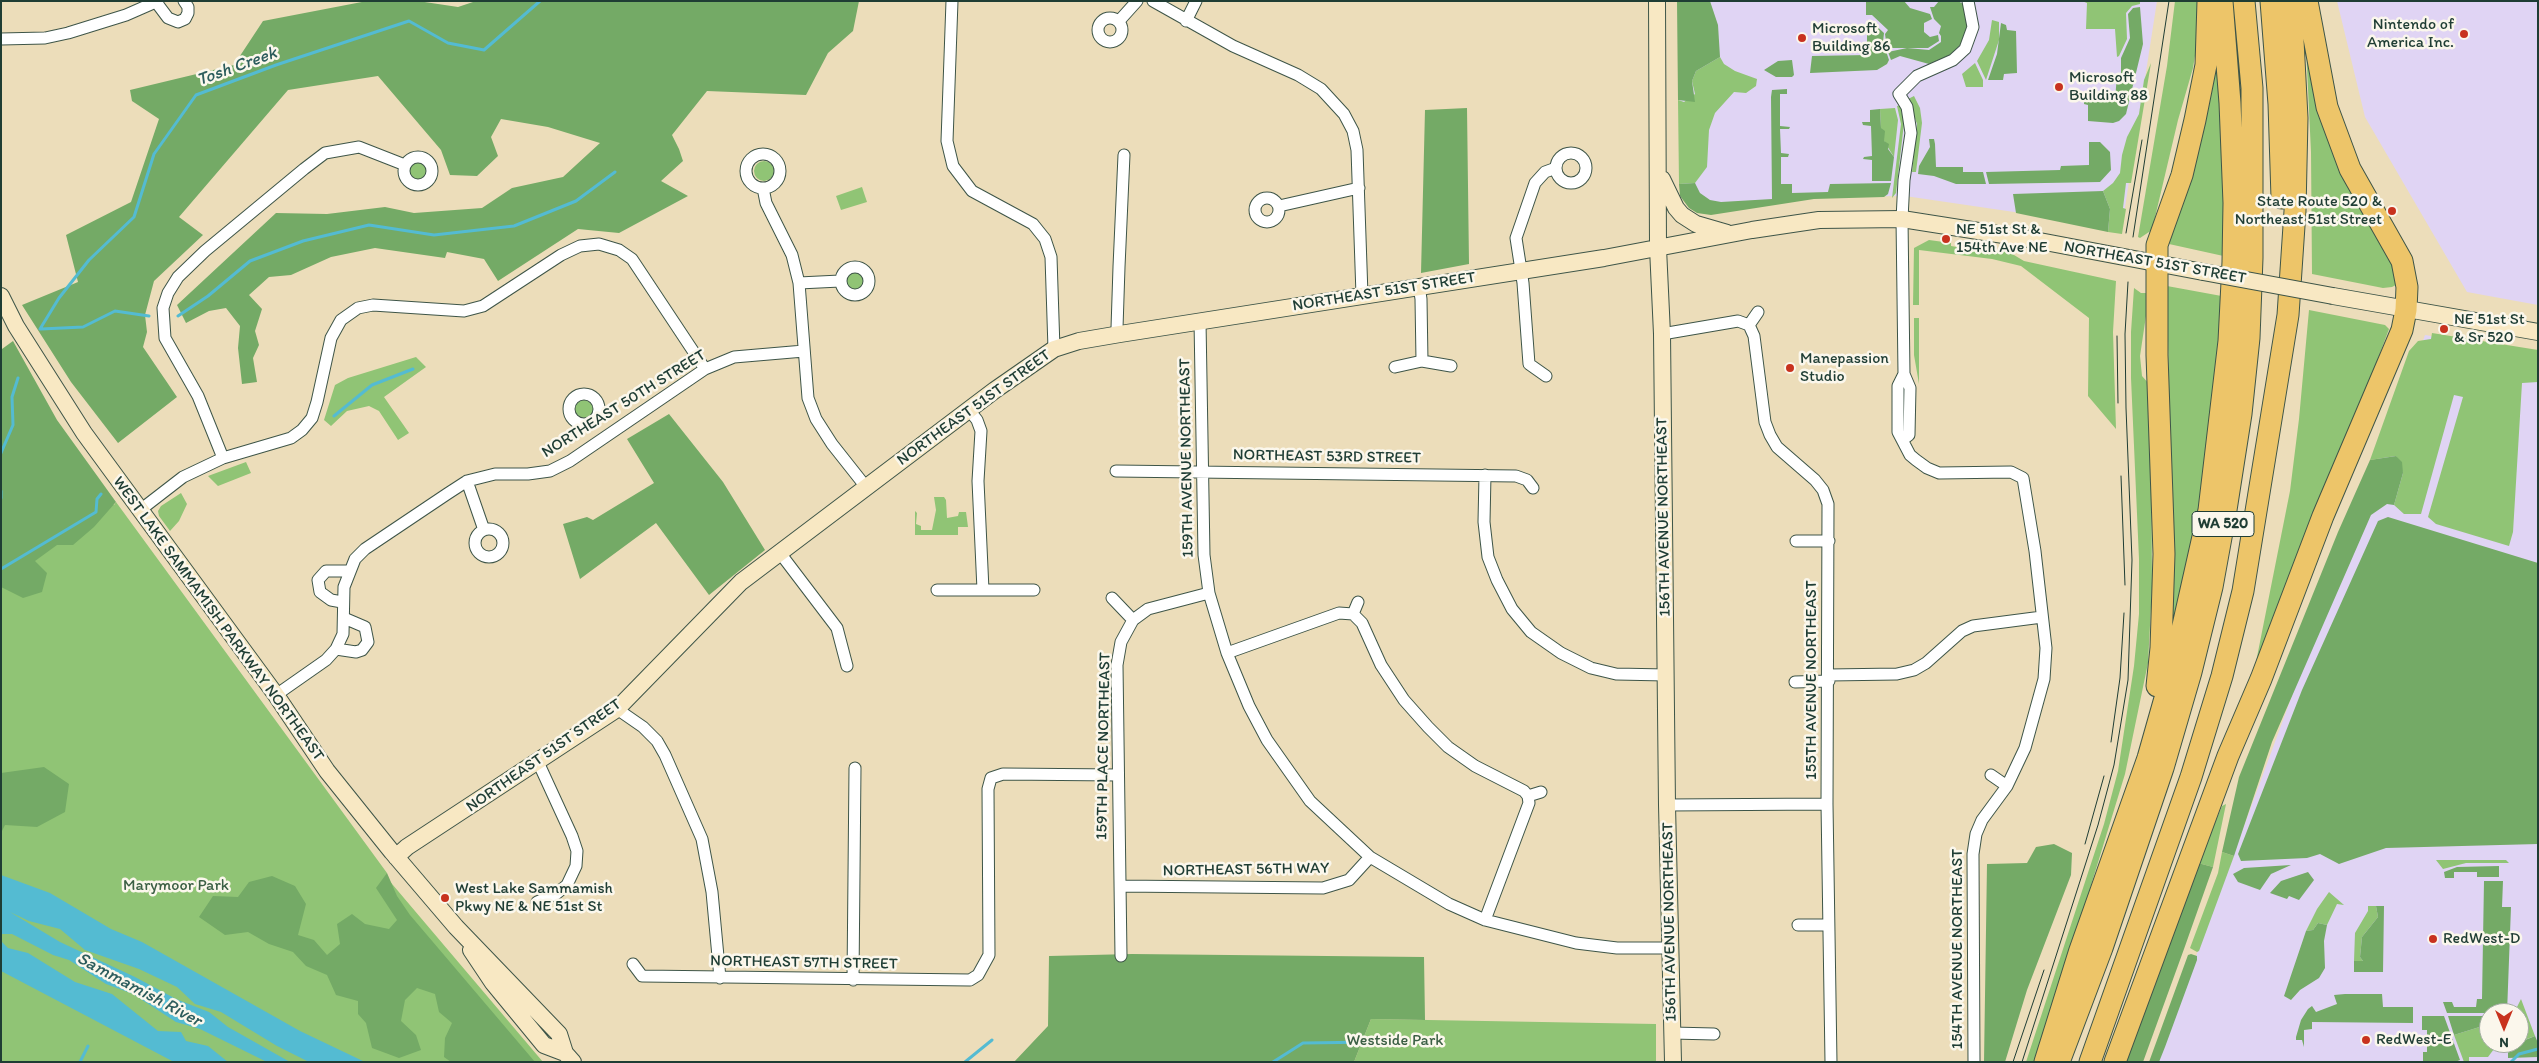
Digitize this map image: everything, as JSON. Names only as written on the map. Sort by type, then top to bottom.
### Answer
[{"type":"highway","points":[[2118,838],[2152,709],[2161,648],[2164,554],[2157,245],[2182,175],[2196,120],[2206,65],[2208,1]]},
{"type":"highway","points":[[2045,1062],[2118,838],[2148,758],[2173,670],[2209,510],[2222,417],[2229,341],[2234,204],[2229,92],[2222,1]]},
{"type":"highway","name":"WA 520","points":[[2059,1062],[2102,948],[2166,758],[2191,672],[2212,587],[2226,510],[2243,395],[2252,258],[2252,88],[2244,1]]},
{"type":"highway","name":"WA 520","points":[[2090,1062],[2191,777],[2222,676],[2243,591],[2266,443],[2281,266],[2282,202],[2279,104],[2270,1]]},
{"type":"highway","points":[[2266,443],[2288,315],[2295,211],[2297,118],[2291,1]]},
{"type":"highway","points":[[2114,1062],[2228,756],[2261,679],[2323,516],[2402,330],[2406,310],[2407,287],[2402,260],[2350,169],[2327,107],[2307,1]]},
{"type":"main road","name":"156TH AVENUE NORTHEAST","points":[[1656,1],[1659,174],[1658,248],[1662,334],[1667,805],[1673,1062]]},
{"type":"main road","points":[[1659,174],[1671,201],[1682,215],[1696,224],[1732,234]]},
{"type":"main road","name":"NORTHEAST 51ST STREET","points":[[396,857],[407,847],[617,709],[731,590],[969,410],[1054,349],[1079,342],[1819,220],[1902,219],[2029,239],[2406,310],[2538,332]]},
{"type":"main road","name":"WEST LAKE SAMMAMISH PARKWAY NORTHEAST","points":[[1,296],[16,326],[84,433],[139,511],[276,696],[327,771],[396,857],[456,927],[493,983],[544,1045],[569,1058]]},
{"type":"street","points":[[1,39],[45,38],[68,33],[126,15],[157,2],[168,18],[178,22],[185,19],[188,13],[188,7],[184,1]]},
{"type":"street","points":[[952,1],[948,141],[953,166],[972,191],[1033,224],[1046,239],[1052,257],[1054,349]]},
{"type":"street","points":[[1119,21],[1137,1]]},
{"type":"street","points":[[1153,1],[1233,46],[1298,75],[1321,89],[1344,114],[1353,131],[1359,188],[1362,295]]},
{"type":"street","points":[[1186,21],[1196,1]]},
{"type":"street","name":"154TH AVENUE NORTHEAST","points":[[1968,1],[1973,27],[1965,49],[1952,60],[1917,76],[1899,94],[1907,107],[1911,133],[1904,180],[1902,219],[1904,374],[1910,388],[1909,435],[1904,439],[1910,455],[1927,468],[1939,473],[2012,472],[2023,478],[2030,513],[2046,648],[2044,679],[2025,748],[2007,786],[1982,820],[1976,834],[1973,854],[1974,1062]]},
{"type":"street","points":[[223,458],[198,396],[165,338],[163,308],[168,293],[178,277],[205,251],[304,168],[325,153],[359,147],[405,164]]},
{"type":"street","points":[[1120,334],[1117,328],[1118,267],[1124,155]]},
{"type":"street","points":[[1546,376],[1529,364],[1522,270],[1516,238],[1529,197],[1540,177],[1545,172],[1556,168]]},
{"type":"street","points":[[763,188],[766,203],[792,255],[799,283],[808,398],[816,419],[832,444],[866,487]]},
{"type":"street","points":[[1279,206],[1359,188]]},
{"type":"street","points":[[139,511],[183,477],[223,458],[291,438],[302,430],[312,418],[318,402],[331,338],[341,320],[358,308],[373,305],[464,311],[483,306],[562,255],[580,246],[599,244],[619,250],[632,259],[705,369]]},
{"type":"street","points":[[799,283],[840,281]]},
{"type":"street","points":[[1419,286],[1422,361]]},
{"type":"street","points":[[1662,334],[1738,321],[1749,324],[1758,312]]},
{"type":"street","name":"159TH AVENUE NORTHEAST","points":[[1200,321],[1204,555],[1209,593],[1227,653],[1249,706],[1267,740],[1310,801],[1370,857]]},
{"type":"street","name":"155TH AVENUE NORTHEAST","points":[[1749,324],[1754,336],[1765,422],[1770,435],[1777,447],[1815,480],[1823,490],[1828,504],[1829,678],[1827,804],[1831,1062]]},
{"type":"street","name":"NORTHEAST 50TH STREET","points":[[276,696],[326,660],[336,649],[343,634],[342,602],[348,571],[355,559],[364,549],[467,481],[495,474],[528,474],[550,471],[570,460],[705,369],[734,357],[804,351]]},
{"type":"street","points":[[1396,366],[1422,361],[1451,366]]},
{"type":"street","points":[[969,410],[977,420],[981,431],[978,472],[983,590]]},
{"type":"street","points":[[592,421],[603,437]]},
{"type":"street","name":"NORTHEAST 53RD STREET","points":[[1116,471],[1516,476],[1527,480],[1532,488]]},
{"type":"street","points":[[1484,475],[1484,522],[1488,557],[1512,609],[1531,632],[1561,653],[1590,668],[1616,674],[1666,676]]},
{"type":"street","points":[[467,481],[484,530]]},
{"type":"street","points":[[1796,541],[1829,541]]},
{"type":"street","points":[[780,553],[837,628],[847,666]]},
{"type":"street","points":[[342,602],[331,600],[320,592],[318,580],[326,571],[348,571]]},
{"type":"street","points":[[937,590],[1034,590]]},
{"type":"street","points":[[1112,598],[1133,620],[1148,610],[1209,593]]},
{"type":"street","points":[[1353,614],[1358,602]]},
{"type":"street","points":[[1227,653],[1340,613],[1353,614],[1362,623],[1381,665],[1404,700],[1448,747],[1528,796],[1541,792]]},
{"type":"street","points":[[1795,682],[1897,674],[1914,670],[1926,663],[1962,631],[1973,626],[2042,617]]},
{"type":"street","points":[[336,649],[356,652],[362,650],[368,642],[365,628],[344,618]]},
{"type":"street","name":"159TH PLACE NORTHEAST","points":[[1121,956],[1117,665],[1122,642],[1133,620]]},
{"type":"street","points":[[617,709],[643,726],[657,741],[702,839],[712,892],[720,978]]},
{"type":"street","points":[[537,902],[556,894],[567,885],[576,866],[577,851],[538,762]]},
{"type":"street","points":[[853,980],[855,768]]},
{"type":"street","name":"NORTHEAST 57TH STREET","points":[[632,964],[642,976],[970,980],[978,975],[989,955],[988,774],[1118,775]]},
{"type":"street","points":[[1992,775],[2007,786]]},
{"type":"street","points":[[1485,920],[1529,804],[1528,796]]},
{"type":"street","points":[[1667,805],[1827,804]]},
{"type":"street","points":[[1370,857],[1449,904],[1485,920],[1576,944],[1617,948],[1671,948]]},
{"type":"street","name":"NORTHEAST 56TH WAY","points":[[1120,886],[1324,888],[1349,880],[1370,857]]},
{"type":"street","points":[[1798,925],[1828,925]]},
{"type":"street","name":"156TH AVENUE NORTHEAST","points":[[1672,1033],[1714,1034]]},
{"type":"shaded area","points":[[1678,1],[2157,1],[2121,233],[2021,213],[1905,196],[1812,197],[1708,214],[1681,195]]},
{"type":"shaded area","points":[[2337,1],[2538,1],[2538,305],[2467,292],[2365,117]]},
{"type":"shaded area","points":[[2425,335],[2538,354],[2538,1062],[2157,1062]]},
{"type":"green space","points":[[367,1],[418,1],[458,7],[476,1],[859,1],[853,31],[828,53],[806,95],[707,91],[672,135],[683,161],[661,181],[688,196],[619,233],[578,229],[498,281],[484,259],[447,252],[445,258],[375,248],[331,257],[291,275],[269,277],[249,295],[262,309],[255,331],[259,345],[253,358],[257,382],[242,384],[238,348],[240,326],[226,308],[209,311],[186,323],[177,305],[276,213],[327,214],[385,207],[414,213],[482,208],[512,188],[563,177],[600,143],[548,127],[501,119],[491,137],[498,156],[477,176],[450,175],[441,150],[378,76],[288,90],[179,217],[203,235],[154,281],[145,315],[147,332],[143,347],[177,397],[118,443],[71,382],[22,305],[78,282],[66,235],[131,202],[159,119],[132,101],[130,90],[234,65],[263,21]]},
{"type":"green space","points":[[1677,1],[1710,1],[1718,25],[1720,57],[1696,71],[1692,81],[1695,102],[1678,100]]},
{"type":"green space","points":[[1866,1],[1904,1],[1910,8],[1930,14],[1932,19],[1924,23],[1924,32],[1930,37],[1938,35],[1939,41],[1928,48],[1887,48],[1885,34],[1888,30],[1872,15],[1866,15]]},
{"type":"green space","points":[[1939,1],[1958,1],[1965,5],[1968,14],[1967,30],[1961,44],[1950,55],[1929,64],[1900,56],[1891,60],[1888,52],[1907,48],[1929,50],[1941,42],[1939,33],[1941,26],[1934,19],[1930,7],[1934,7]]},
{"type":"green space","points":[[2082,1],[2140,1],[2140,4],[2132,6],[2126,13],[2127,39],[2119,56],[2117,57],[2115,29],[2086,29],[2087,3]]},
{"type":"green space","points":[[2175,1],[2199,1],[2199,31],[2193,68],[2178,120],[2152,230],[2140,238],[2138,237],[2167,66]]},
{"type":"green space","points":[[2140,7],[2143,44],[2126,114],[2119,121],[2113,123],[2088,121],[2088,105],[2084,104],[2084,101],[2115,100],[2117,75],[2121,73],[2121,58],[2130,38],[2128,14],[2133,8]]},
{"type":"green space","points":[[1867,20],[1870,20],[1884,33],[1883,42],[1889,60],[1887,64],[1877,70],[1810,73],[1812,56],[1867,55]]},
{"type":"green space","points":[[1992,20],[1999,22],[1999,40],[1986,80],[1977,61],[1989,40]]},
{"type":"green space","points":[[2001,23],[2006,25],[2007,30],[2016,31],[2017,73],[2004,74],[2003,80],[1988,80],[1997,54]]},
{"type":"green space","points":[[2218,40],[2228,257],[2169,244],[2188,183]]},
{"type":"green space","points":[[2306,47],[2352,190],[2396,271],[2396,285],[2392,287],[2383,288],[2312,274],[2311,152]]},
{"type":"green space","points":[[1720,57],[1724,64],[1735,71],[1757,79],[1756,86],[1746,93],[1734,92],[1715,113],[1709,130],[1707,167],[1695,183],[1679,184],[1678,100],[1684,102],[1695,94],[1692,81],[1696,71]]},
{"type":"green space","points":[[1792,60],[1794,75],[1792,77],[1776,77],[1764,70],[1778,61]]},
{"type":"green space","points":[[1975,63],[1983,80],[1983,87],[1966,87],[1962,74]]},
{"type":"green space","points":[[2151,63],[2131,183],[2126,183],[2123,208],[2126,209],[2122,234],[2108,232],[2110,209],[2103,191],[2113,183],[2120,173],[2127,137],[2139,114],[2144,80]]},
{"type":"green space","points":[[1787,89],[1787,94],[1780,94],[1780,126],[1790,127],[1789,129],[1780,129],[1781,153],[1789,154],[1788,157],[1781,157],[1781,184],[1792,184],[1792,193],[1828,192],[1830,184],[1891,183],[1888,194],[1884,197],[1814,199],[1711,215],[1697,213],[1689,208],[1680,196],[1679,184],[1695,183],[1700,193],[1710,200],[1721,202],[1772,199],[1771,97],[1772,90]]},
{"type":"green space","points":[[1914,96],[1920,108],[1922,123],[1916,172],[1912,172],[1917,124],[1908,99]]},
{"type":"green space","points":[[1900,105],[1904,123],[1896,193],[1892,198],[1901,124],[1897,106]]},
{"type":"green space","points":[[1467,108],[1469,264],[1421,273],[1425,110]]},
{"type":"green space","points":[[1895,108],[1898,120],[1894,157],[1884,141],[1880,109]]},
{"type":"green space","points":[[1880,109],[1881,128],[1885,131],[1884,141],[1889,144],[1888,149],[1894,157],[1891,181],[1872,181],[1872,160],[1863,159],[1864,157],[1872,156],[1871,126],[1863,125],[1862,122],[1870,122],[1870,110]]},
{"type":"green space","points":[[1929,139],[1934,139],[1936,167],[1963,167],[1963,172],[1983,172],[1986,184],[1956,184],[1934,176],[1918,174],[1919,166],[1930,147]]},
{"type":"green space","points":[[2089,142],[2100,142],[2110,152],[2111,170],[2100,182],[1989,184],[1986,172],[2060,170],[2061,166],[2089,165]]},
{"type":"green space","points":[[764,161],[771,164],[774,171],[771,178],[764,181],[757,178],[754,171],[757,164]]},
{"type":"green space","points":[[418,162],[424,165],[427,171],[424,177],[418,180],[412,177],[409,171],[412,165]]},
{"type":"green space","points":[[862,187],[867,202],[841,210],[836,196]]},
{"type":"green space","points":[[2103,191],[2110,209],[2108,232],[2016,213],[2013,194]]},
{"type":"green space","points":[[1929,240],[1951,243],[1951,246],[1963,248],[1964,244],[2009,252],[2024,261],[2116,281],[2113,332],[2116,429],[2088,396],[2089,318],[2021,266],[1992,259],[1919,250],[1919,305],[1913,305],[1914,248]]},
{"type":"green space","points":[[855,272],[861,275],[864,281],[861,287],[855,290],[849,287],[846,281],[849,275]]},
{"type":"green space","points":[[2167,286],[2227,297],[2200,515],[2170,660],[2172,554]]},
{"type":"green space","points":[[2134,288],[2141,293],[2147,293],[2147,309],[2140,356],[2142,376],[2150,385],[2151,409],[2152,588],[2148,663],[2125,774],[2037,1062],[2026,1062],[2104,824],[2118,771],[2134,666],[2139,614],[2139,559],[2131,378],[2131,332]]},
{"type":"green space","points":[[2309,310],[2385,325],[2389,329],[2340,460],[2255,667],[2290,491]]},
{"type":"green space","points":[[1914,318],[1919,318],[1919,384],[1914,355]]},
{"type":"green space","points":[[2432,333],[2538,350],[2538,382],[2522,383],[2513,532],[2509,546],[2436,524],[2428,517],[2463,397],[2454,395],[2421,514],[2404,514],[2394,505],[2403,473],[2396,456],[2370,460],[2409,351],[2418,341],[2431,339]]},
{"type":"green space","points":[[13,341],[57,420],[116,502],[94,527],[73,545],[57,545],[35,561],[47,573],[42,592],[23,598],[1,587],[2,349]]},
{"type":"green space","points":[[416,357],[426,367],[384,397],[409,433],[398,440],[379,411],[369,406],[347,411],[331,426],[324,420],[335,385],[348,378]]},
{"type":"green space","points":[[584,400],[590,403],[593,409],[590,415],[584,418],[578,415],[575,409],[578,403]]},
{"type":"green space","name":"Marymoor Park","points":[[1,414],[114,505],[116,502],[387,873],[387,878],[543,1062],[1,1062]]},
{"type":"green space","points":[[669,414],[723,482],[765,550],[709,595],[656,523],[580,579],[563,524],[587,517],[593,520],[654,483],[627,439]]},
{"type":"green space","points":[[2396,456],[2402,462],[2403,473],[2394,505],[2387,504],[2371,515],[2272,742],[2234,856],[2222,852],[2239,777],[2338,532],[2370,460]]},
{"type":"green space","points":[[246,462],[251,473],[218,486],[208,476]]},
{"type":"green space","points":[[181,493],[187,504],[179,521],[170,531],[159,516],[158,511],[161,506]]},
{"type":"green space","points":[[934,497],[944,497],[946,500],[947,518],[958,516],[959,512],[966,512],[968,527],[958,527],[958,535],[915,535],[915,511],[917,513],[916,524],[921,526],[921,530],[932,530],[936,510]]},
{"type":"green space","points":[[2388,517],[2538,563],[2538,844],[2386,848],[2339,864],[2320,854],[2307,858],[2241,861],[2238,854],[2302,690],[2378,521]]},
{"type":"green space","points":[[44,767],[69,784],[65,812],[37,827],[5,825],[1,833],[1,773]]},
{"type":"green space","points":[[2226,804],[2213,867],[2198,863],[2222,806]]},
{"type":"green space","points":[[2054,844],[2072,853],[2071,875],[2027,990],[2005,1062],[1984,1062],[1987,864],[2027,863],[2036,847]]},
{"type":"green space","points":[[2222,852],[2234,856],[2199,951],[2197,952],[2190,948],[2218,873]]},
{"type":"green space","points":[[2436,860],[2506,860],[2509,863],[2466,863],[2443,869]]},
{"type":"green space","points":[[2198,863],[2213,867],[2184,949],[2143,1062],[2126,1062]]},
{"type":"green space","points":[[2291,865],[2271,874],[2260,890],[2238,882],[2233,874],[2244,868]]},
{"type":"green space","points":[[2499,866],[2499,877],[2477,877],[2477,872],[2454,872],[2454,878],[2445,878],[2444,872],[2457,867]]},
{"type":"green space","points":[[2308,872],[2314,880],[2299,900],[2289,896],[2287,899],[2270,893],[2281,881]]},
{"type":"green space","points":[[387,873],[397,896],[410,915],[535,1062],[451,1062],[444,1057],[445,1038],[452,1023],[439,1012],[435,994],[417,988],[405,1000],[401,1021],[416,1035],[421,1050],[399,1058],[372,1048],[366,1023],[358,1014],[358,1001],[336,995],[327,975],[306,966],[293,952],[269,944],[248,932],[225,935],[199,917],[213,896],[238,897],[249,882],[272,876],[295,886],[306,904],[298,935],[314,940],[327,955],[340,944],[337,924],[352,914],[365,924],[389,929],[397,920],[376,888]]},
{"type":"green space","points":[[2484,881],[2503,881],[2502,907],[2511,907],[2507,1003],[2479,1003],[2479,1013],[2447,1013],[2443,1002],[2452,1002],[2454,1007],[2476,1007],[2477,999],[2482,999]]},
{"type":"green space","points":[[2329,892],[2344,905],[2337,904],[2327,925],[2318,923],[2313,930],[2306,931],[2317,909]]},
{"type":"green space","points":[[2368,906],[2376,906],[2378,917],[2362,937],[2360,957],[2363,961],[2354,961],[2355,933],[2368,911]]},
{"type":"green space","points":[[2376,906],[2384,906],[2383,972],[2354,972],[2354,961],[2363,961],[2360,957],[2362,937],[2378,917]]},
{"type":"green space","points":[[2318,923],[2327,925],[2324,941],[2325,968],[2319,978],[2300,990],[2291,1000],[2284,996],[2306,931],[2313,930]]},
{"type":"green space","points":[[1132,954],[1424,957],[1425,1020],[1371,1019],[1354,1062],[1014,1062],[1048,1026],[1049,956]]},
{"type":"green space","points":[[2188,955],[2197,956],[2197,960],[2165,1047],[2159,1062],[2149,1062]]},
{"type":"green space","points":[[2382,994],[2383,1007],[2413,1007],[2413,1023],[2312,1022],[2312,1029],[2304,1030],[2304,1047],[2302,1040],[2296,1040],[2301,1020],[2308,1009],[2312,1006],[2316,1012],[2337,1004],[2334,995]]},
{"type":"green space","points":[[2422,1016],[2444,1016],[2460,1060],[2455,1062],[2423,1062],[2423,1052],[2427,1052],[2427,1030],[2422,1030]]},
{"type":"green space","points":[[2448,1016],[2479,1016],[2479,1027],[2454,1035]]},
{"type":"green space","name":"Westside Park","points":[[1371,1019],[1656,1024],[1656,1062],[1354,1062]]},
{"type":"green space","points":[[2529,1020],[2535,1036],[2529,1038]]},
{"type":"green space","points":[[2479,1027],[2479,1053],[2491,1053],[2488,1057],[2469,1057],[2469,1062],[2464,1062],[2454,1035]]},
{"type":"green space","points":[[2535,1036],[2538,1043],[2538,1057],[2508,1058],[2508,1053],[2529,1053],[2529,1038]]},
{"type":"water","name":"Sammamish River","points":[[1,875],[50,893],[111,929],[142,942],[300,1031],[365,1062],[309,1062],[277,1046],[221,1012],[195,1004],[177,987],[139,969],[85,950],[60,929],[29,921],[10,912],[60,942],[135,977],[176,999],[209,1012],[228,1027],[290,1062],[267,1062],[200,1029],[176,1022],[133,994],[106,984],[69,960],[53,955],[12,934],[1,934]]},
{"type":"water","points":[[1,941],[8,948],[28,953],[75,982],[112,994],[158,1031],[181,1032],[186,1041],[208,1046],[228,1062],[174,1062],[1,971]]},
{"type":"waterway","name":"Tosh Creek","points":[[40,329],[59,298],[89,260],[134,217],[154,154],[196,95],[276,65],[409,21],[448,43],[484,50],[540,1]]},
{"type":"waterway","points":[[178,316],[208,296],[250,261],[303,241],[369,225],[434,235],[514,226],[576,201],[615,172]]},
{"type":"waterway","points":[[41,329],[83,327],[115,311],[149,316]]},
{"type":"waterway","points":[[334,416],[372,385],[413,369]]},
{"type":"waterway","name":"Tosh Creek","points":[[1,453],[13,425],[12,397],[18,378]]},
{"type":"waterway","name":"Tosh Creek","points":[[1,491],[1,498]]},
{"type":"waterway","points":[[1,569],[96,512],[97,499],[101,494]]},
{"type":"waterway","points":[[965,1062],[992,1040]]},
{"type":"waterway","points":[[1273,1062],[1303,1043],[1375,1042]]},
{"type":"waterway","points":[[80,1062],[88,1046]]},
{"type":"waterway","points":[[2511,1062],[2519,1054],[2538,1049]]},
{"type":"tram line","points":[[2133,237],[2169,1]]},
{"type":"tram line","points":[[2126,233],[2142,140]]},
{"type":"tram line","points":[[2022,1062],[2098,825],[2114,765],[2128,680],[2132,560],[2126,408],[2125,334],[2128,282]]},
{"type":"tram line","points":[[2117,336],[2118,403]]},
{"type":"tram line","points":[[2121,476],[2125,585]]},
{"type":"tram line","points":[[2111,742],[2120,678],[2124,613]]},
{"type":"tram line","points":[[2085,844],[2104,776]]},
{"type":"tram line","points":[[2013,1062],[2044,970]]},
{"type":"place","name":"Nintendo of America Inc.","points":[[2464,34]]},
{"type":"place","name":"Microsoft Building 86","points":[[1802,38]]},
{"type":"place","name":"Microsoft Building 88","points":[[2059,87]]},
{"type":"place","name":"State Route 520 & Northeast 51st Street","points":[[2392,211]]},
{"type":"place","name":"NE 51st St & 154th Ave NE","points":[[1946,239]]},
{"type":"place","name":"NE 51st St & Sr 520","points":[[2444,329]]},
{"type":"place","name":"Manepassion Studio","points":[[1790,368]]},
{"type":"place","name":"West Lake Sammamish Pkwy NE & NE 51st St","points":[[445,898]]},
{"type":"place","name":"RedWest-D","points":[[2433,939]]},
{"type":"place","name":"RedWest-E","points":[[2366,1040]]}]
